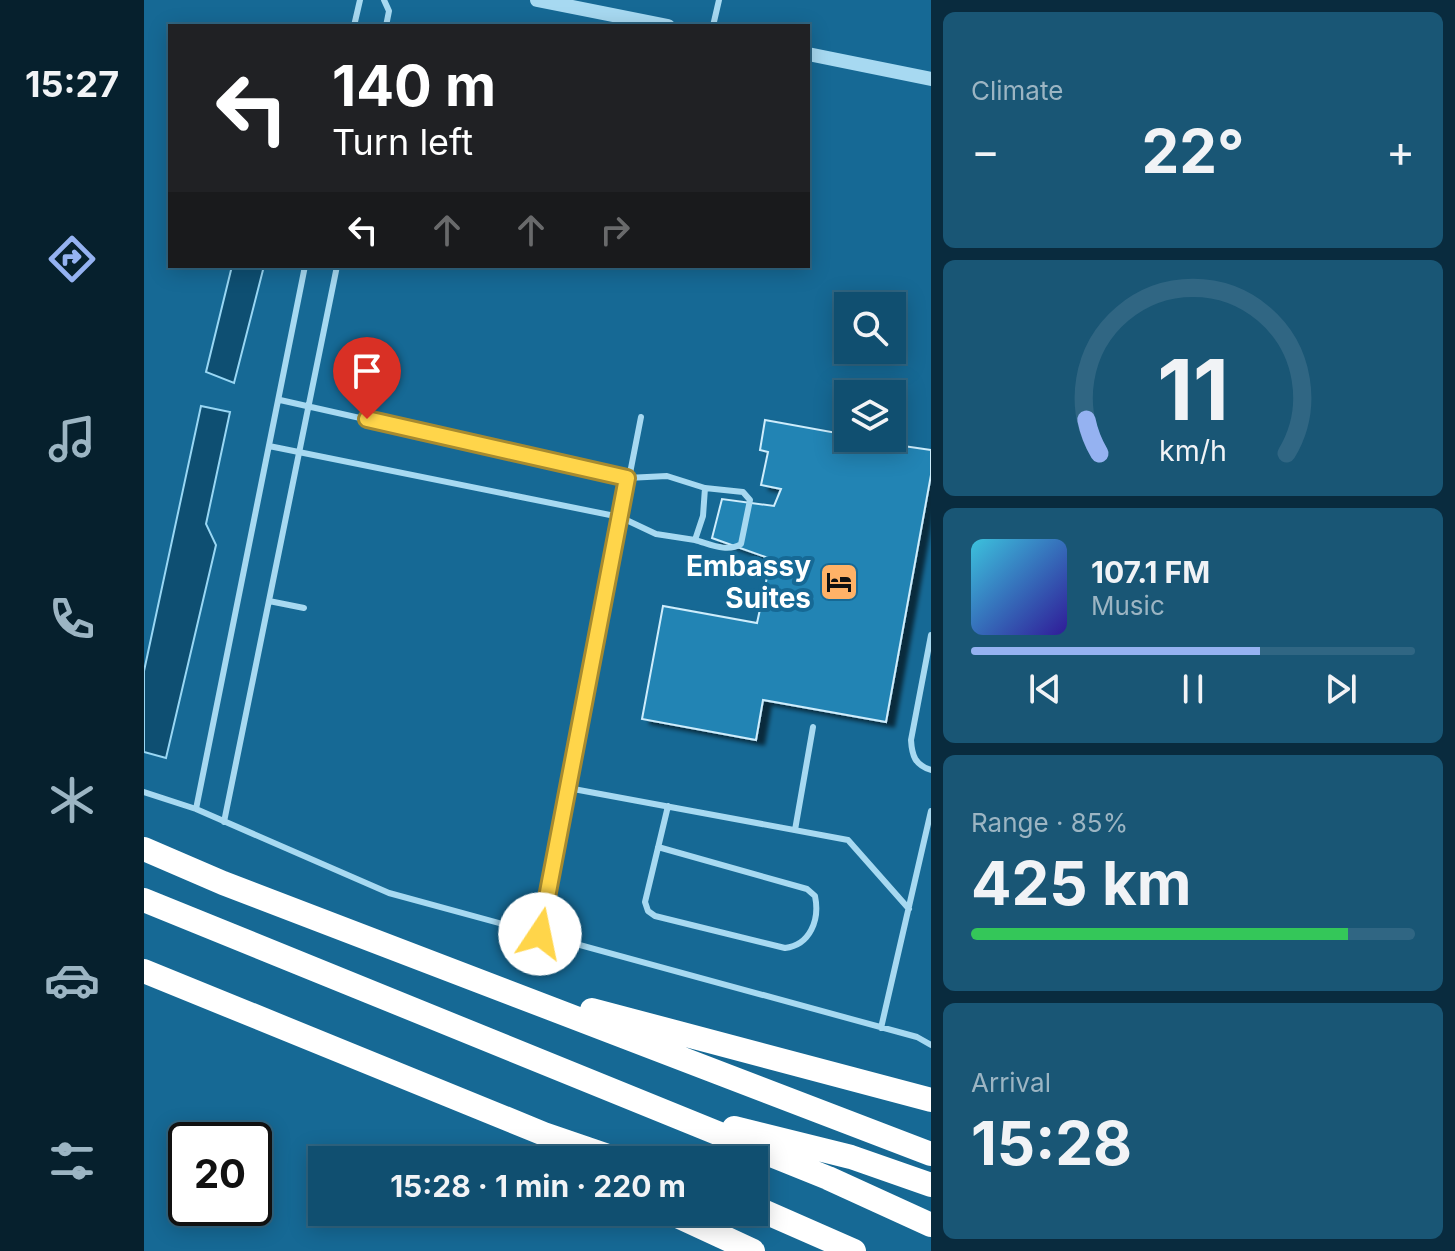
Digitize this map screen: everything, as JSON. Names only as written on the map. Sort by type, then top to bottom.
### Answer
[{"type":"highway","points":[[144,849],[466,977],[931,1154]]},
{"type":"highway","points":[[144,900],[680,1118],[931,1225]]},
{"type":"highway","points":[[144,971],[579,1146]]},
{"type":"highway","points":[[466,977],[931,1100]]},
{"type":"highway","points":[[680,1118],[745,1130],[851,1157],[931,1185]]},
{"type":"highway","points":[[544,1134],[562,1146]]},
{"type":"highway","points":[[768,1213],[854,1251]]},
{"type":"highway","points":[[699,1226],[753,1251]]},
{"type":"street","points":[[537,0],[658,24]]},
{"type":"street","points":[[810,54],[931,79]]},
{"type":"lane","points":[[354,24],[360,0]]},
{"type":"lane","points":[[384,0],[389,11],[386,24]]},
{"type":"lane","points":[[713,24],[719,0]]},
{"type":"lane","points":[[196,809],[305,268]]},
{"type":"lane","points":[[224,822],[337,268]]},
{"type":"lane","points":[[269,446],[620,517],[656,534],[726,549],[741,544],[750,500],[743,492],[705,488],[667,476],[627,478],[280,400]]},
{"type":"lane","points":[[540,934],[641,417]]},
{"type":"lane","points":[[695,540],[703,516],[705,488]]},
{"type":"lane","points":[[269,601],[304,608]]},
{"type":"lane","points":[[931,635],[911,740],[912,755],[920,767],[931,770]]},
{"type":"lane","points":[[795,830],[813,727]]},
{"type":"lane","points":[[568,788],[848,840],[909,909]]},
{"type":"lane","points":[[144,792],[196,809],[389,893],[881,1028],[931,1045]]},
{"type":"lane","points":[[658,847],[807,889],[815,896],[817,906],[808,938],[799,946],[785,948],[655,916],[648,911],[645,902],[658,847],[668,806]]},
{"type":"lane","points":[[881,1028],[931,811]]},
{"type":"water","points":[[232,268],[263,268],[234,383],[206,372]]},
{"type":"water","points":[[201,406],[230,412],[206,524],[216,545],[166,758],[144,752],[144,671]]},
{"type":"building","name":"Embassy Suites","points":[[765,420],[834,432],[834,452],[906,452],[906,446],[931,450],[931,475],[886,722],[763,700],[756,740],[642,719],[663,606],[757,623],[771,559],[712,538],[722,499],[774,506],[781,489],[761,485],[768,452],[760,450]]},
{"type":"place","name":"Embassy Suites","points":[[839,582]]},
{"type":"route","points":[[367,419],[627,478],[540,934]]}]
